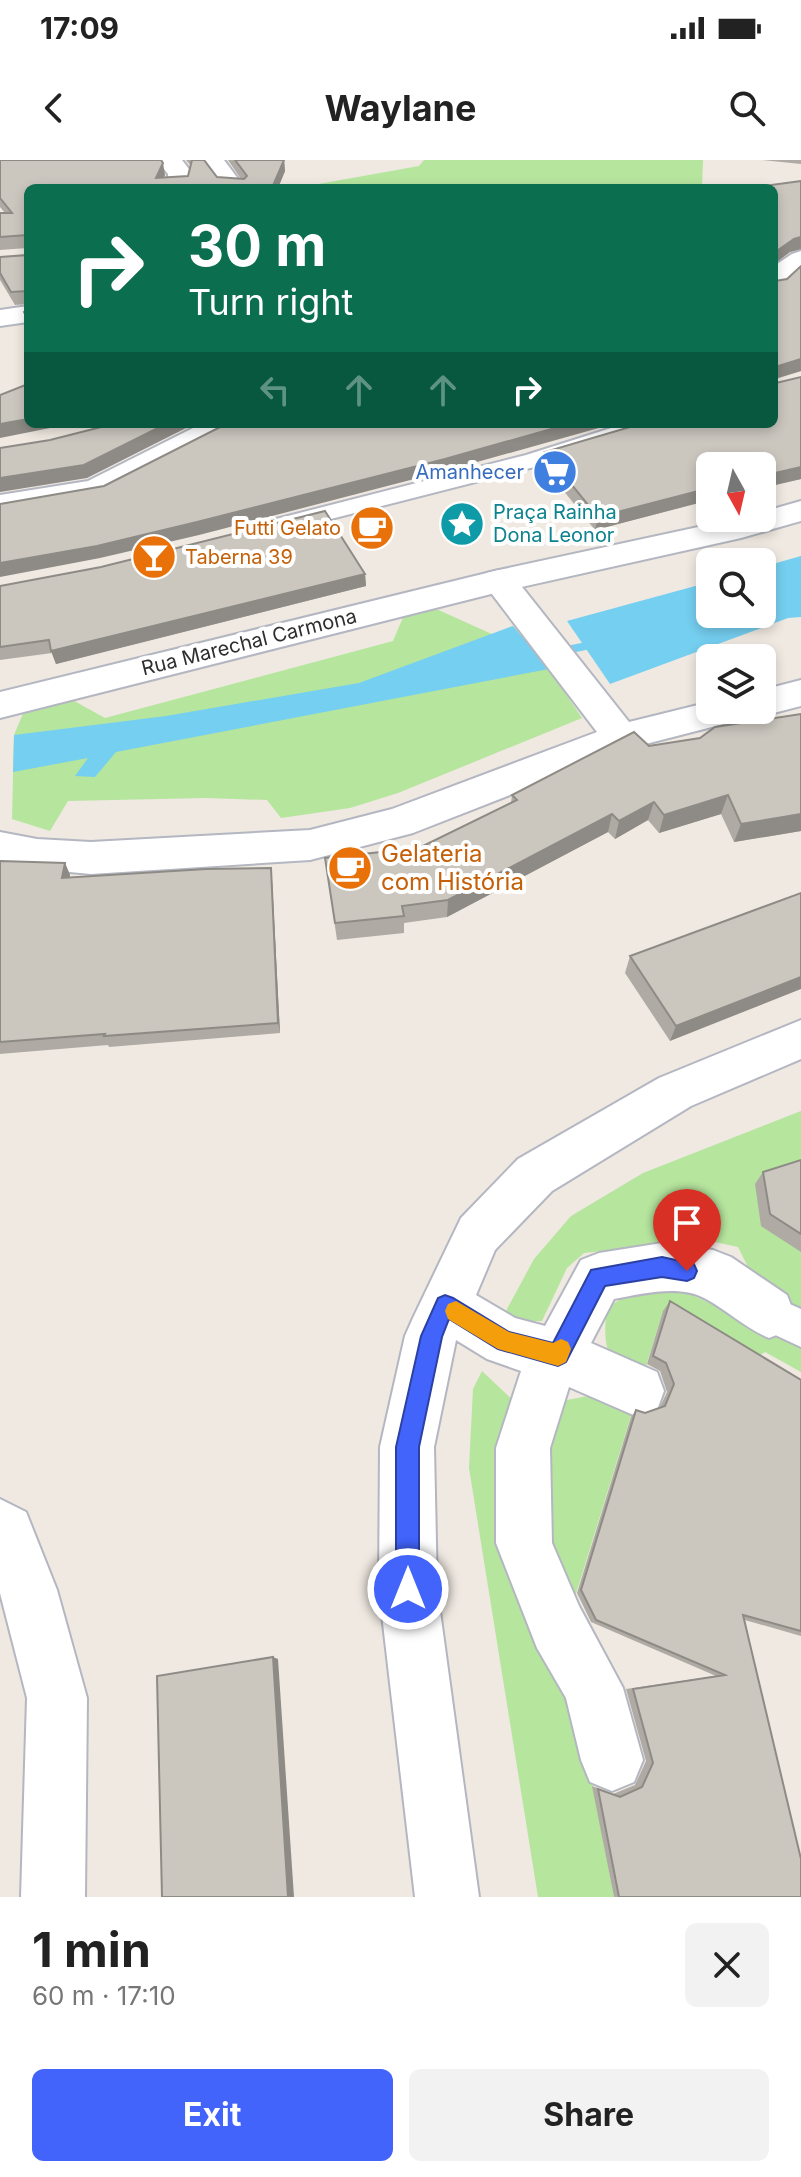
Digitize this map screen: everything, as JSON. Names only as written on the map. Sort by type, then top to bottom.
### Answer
[{"type":"street","points":[[169,160],[180,173],[177,184]]},
{"type":"street","points":[[212,160],[230,184]]},
{"type":"street","points":[[778,257],[801,241]]},
{"type":"street","points":[[778,278],[801,259]]},
{"type":"street","points":[[0,318],[24,315]]},
{"type":"street","points":[[0,505],[96,489],[216,428]]},
{"type":"street","points":[[255,531],[534,460],[634,428]]},
{"type":"street","name":"Rua Marechal Carmona","points":[[0,705],[508,594],[801,511]]},
{"type":"street","points":[[508,594],[621,737]]},
{"type":"street","points":[[776,699],[801,693]]},
{"type":"street","points":[[0,847],[37,854],[91,858],[310,845],[399,822],[621,737],[696,718]]},
{"type":"street","points":[[447,1897],[408,1589],[407,1447],[431,1336],[478,1234],[535,1175],[675,1092],[801,1039]]},
{"type":"street","points":[[612,1760],[593,1688],[558,1627],[524,1543],[523,1448],[539,1390],[599,1277],[662,1267],[713,1274],[785,1320]]},
{"type":"street","points":[[445,1305],[505,1341],[558,1355],[638,1391]]},
{"type":"street","points":[[0,1527],[6,1532],[28,1590],[57,1698],[53,1897]]},
{"type":"green space","points":[[424,160],[703,160],[702,184],[318,184],[419,166]]},
{"type":"green space","points":[[434,608],[494,635],[513,626],[549,669],[582,718],[398,793],[350,808],[281,818],[267,800],[68,801],[50,831],[12,819],[14,735],[24,711],[67,697],[105,718],[393,641],[404,615]]},
{"type":"green space","points":[[801,1111],[801,1312],[762,1295],[738,1247],[706,1240],[584,1253],[567,1268],[542,1321],[519,1321],[506,1311],[534,1259],[571,1216],[643,1173]]},
{"type":"green space","points":[[678,1289],[801,1343],[801,1372],[765,1352],[749,1363],[663,1311],[641,1382],[629,1375],[614,1360],[606,1343],[607,1307],[636,1291]]},
{"type":"green space","points":[[482,1371],[520,1407],[614,1897],[538,1897],[469,1468],[473,1389]]},
{"type":"green space","points":[[593,1395],[635,1403],[570,1613],[544,1514],[546,1454],[557,1402]]},
{"type":"water","points":[[801,556],[801,617],[776,622],[776,563]]},
{"type":"water","points":[[696,586],[696,628],[761,628],[718,644],[696,644],[696,652],[610,684],[567,621]]},
{"type":"water","points":[[513,626],[549,669],[116,752],[95,777],[75,776],[88,758],[13,772],[14,735],[166,716],[359,683]]},
{"type":"building","points":[[0,160],[161,160],[163,163],[156,178],[188,176],[192,160],[204,160],[217,177],[244,179],[247,176],[235,160],[284,160],[274,184],[24,184],[24,235],[0,237],[0,213],[12,213],[0,198]]},
{"type":"building","points":[[801,181],[801,237],[778,250],[778,184]]},
{"type":"building","points":[[24,255],[24,291],[11,292],[0,273],[0,257]]},
{"type":"building","points":[[801,266],[801,359],[778,366],[778,280],[787,279]]},
{"type":"building","points":[[801,377],[801,467],[776,473],[776,452],[696,452],[696,492],[598,517],[545,452],[626,428],[778,428],[778,383]]},
{"type":"building","points":[[24,386],[24,420],[0,424],[0,395]]},
{"type":"building","points":[[97,428],[158,428],[84,465],[0,478],[0,448]]},
{"type":"building","points":[[218,428],[555,428],[197,522],[97,546],[0,563],[0,504],[104,486]]},
{"type":"building","points":[[325,511],[365,574],[51,651],[49,640],[0,647],[0,586],[101,567]]},
{"type":"building","points":[[801,714],[801,814],[741,824],[728,795],[664,815],[654,802],[619,821],[612,814],[448,900],[402,906],[404,916],[335,923],[325,858],[419,848],[517,800],[512,795],[634,732],[649,746],[700,738],[715,727],[776,724],[776,718]]},
{"type":"building","points":[[0,861],[65,863],[62,878],[271,868],[278,1023],[0,1042]]},
{"type":"building","points":[[801,893],[801,977],[676,1026],[630,956]]},
{"type":"building","points":[[801,1160],[801,1234],[770,1214],[763,1172]]},
{"type":"building","points":[[670,1301],[801,1380],[801,1631],[743,1615],[801,1859],[801,1897],[619,1897],[598,1789],[620,1797],[642,1787],[653,1763],[633,1689],[725,1675],[596,1620],[581,1590],[636,1410],[645,1413],[665,1406],[674,1384],[666,1363],[653,1356]]},
{"type":"building","points":[[273,1657],[288,1897],[162,1897],[157,1676]]},
{"type":"waterway","points":[[556,652],[602,643]]},
{"type":"slow traffic","points":[[456,1311],[505,1341],[558,1355],[561,1349]]},
{"type":"place","name":"Amanhecer","points":[[555,472]]},
{"type":"place","name":"Praça Rainha Dona Leonor","points":[[462,524]]},
{"type":"place","name":"Futti Gelato","points":[[372,528]]},
{"type":"place","name":"Taberna 39","points":[[154,557]]},
{"type":"place","name":"Gelateria com História","points":[[350,868]]},
{"type":"route","points":[[408,1589],[407,1447],[431,1336],[445,1305],[505,1341],[558,1355],[599,1277],[662,1267],[687,1271]]}]
